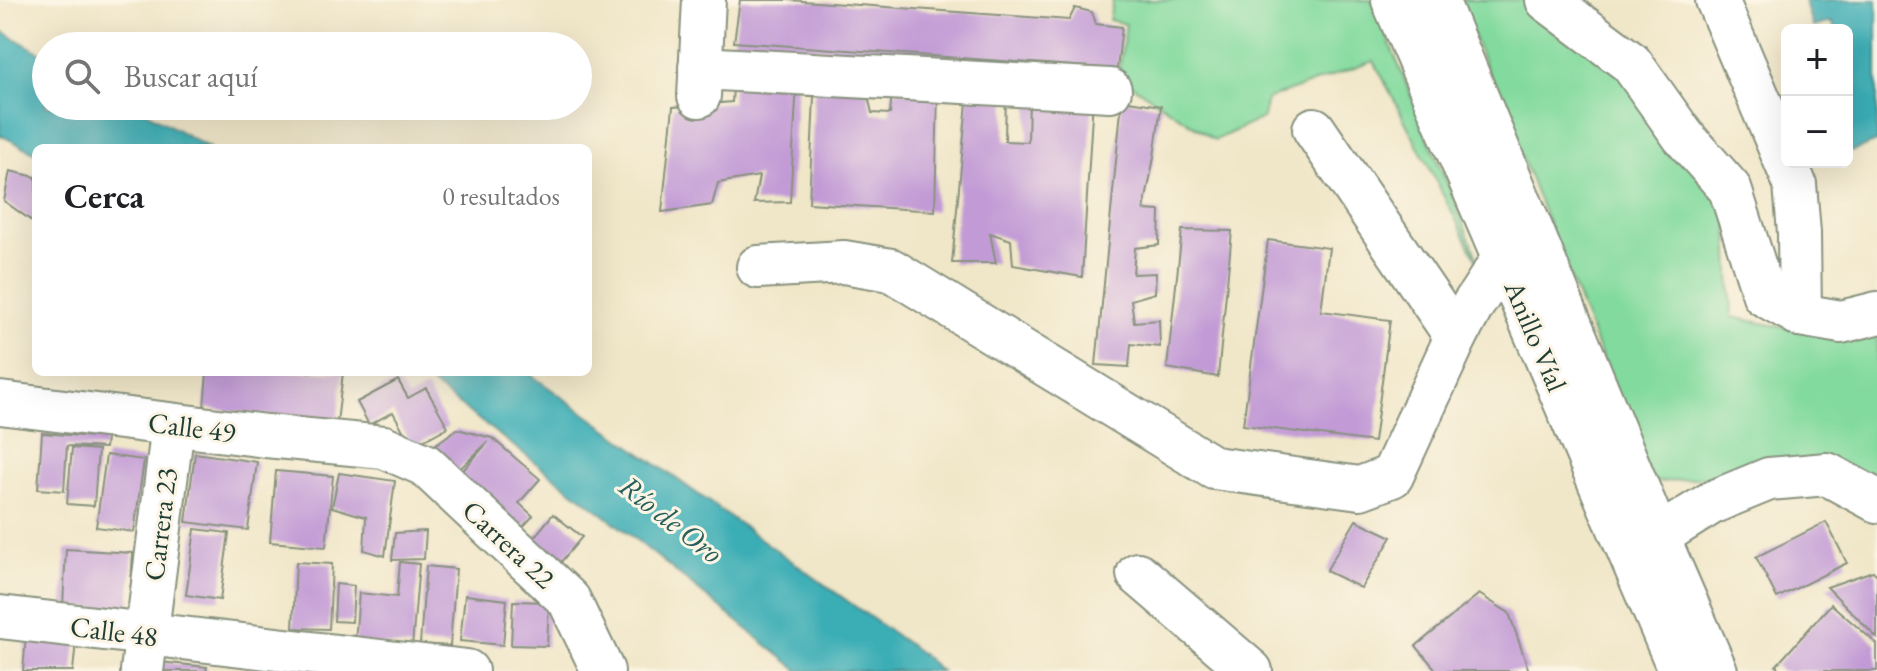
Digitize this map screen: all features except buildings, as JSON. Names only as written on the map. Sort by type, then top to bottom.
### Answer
[{"type":"highway","name":"Anillo Víal","points":[[1394,0],[1681,671]]},
{"type":"highway","name":"Anillo Víal","points":[[1436,0],[1715,671]]},
{"type":"street","points":[[704,0],[700,82],[1110,90]]},
{"type":"street","points":[[1547,0],[1631,63],[1683,136],[1730,189],[1764,295],[1800,315],[1841,322],[1877,313]]},
{"type":"street","points":[[1717,0],[1795,184],[1800,315]]},
{"type":"street","points":[[1314,129],[1456,337]]},
{"type":"street","points":[[758,267],[844,262],[891,270],[1214,468],[1360,488],[1392,476],[1456,337],[1503,259]]},
{"type":"street","name":"Calle 49","points":[[0,403],[384,447]]},
{"type":"street","name":"Carrera 23","points":[[144,653],[173,425]]},
{"type":"street","name":"Carrera 22","points":[[384,447],[425,465],[569,600],[603,671]]},
{"type":"street","points":[[1657,537],[1713,502],[1769,479],[1827,474],[1877,501]]},
{"type":"street","points":[[1138,574],[1251,671]]},
{"type":"street","name":"Calle 48","points":[[0,617],[144,653],[269,647],[467,671]]},
{"type":"green space","points":[[1113,0],[1372,0],[1483,272],[1374,61],[1267,99],[1263,118],[1215,140],[1118,76],[1126,24],[1109,20]]},
{"type":"green space","points":[[1459,0],[1561,0],[1726,185],[1732,317],[1798,330],[1877,312],[1877,492],[1829,463],[1652,483]]},
{"type":"water","points":[[1804,0],[1877,0],[1877,142],[1853,151],[1853,24],[1812,24]]},
{"type":"water","points":[[0,30],[32,48],[32,120],[160,120],[202,144],[32,144],[32,151],[0,135]]},
{"type":"water","name":"Río de Oro","points":[[421,376],[533,376],[919,652],[941,671],[799,671],[619,526]]}]
